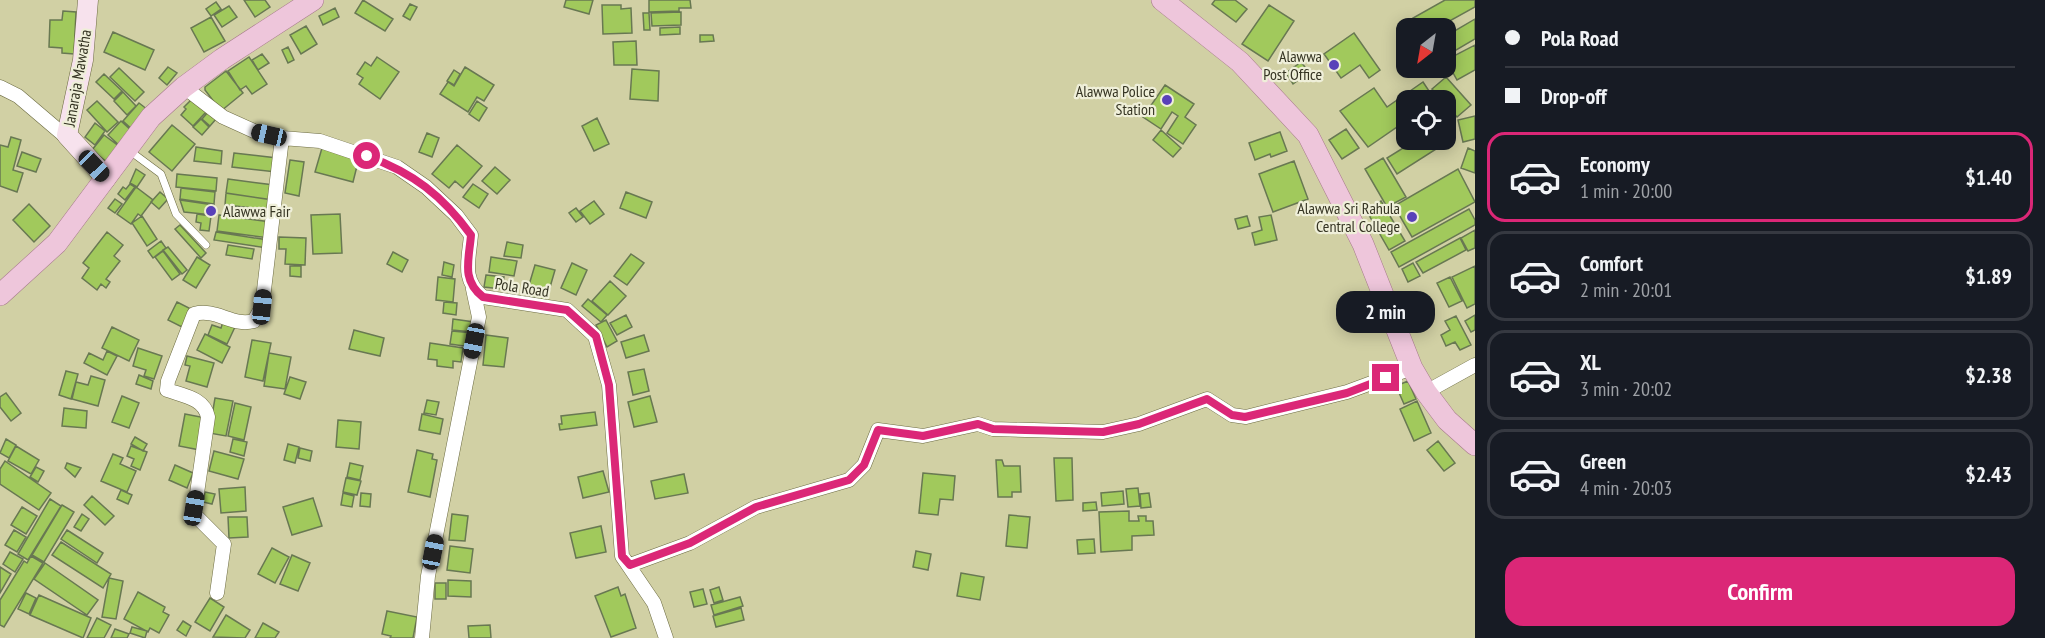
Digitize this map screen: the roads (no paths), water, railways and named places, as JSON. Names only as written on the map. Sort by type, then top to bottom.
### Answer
[{"type":"main road","points":[[0,295],[57,243],[151,117],[184,87],[222,59],[313,0]]},
{"type":"main road","points":[[1162,0],[1240,62],[1308,135],[1363,244],[1412,368],[1447,420],[1475,444]]},
{"type":"street","name":"Janaraja Mawatha","points":[[88,0],[83,60],[67,135],[106,178]]},
{"type":"street","points":[[0,87],[18,96],[72,142]]},
{"type":"street","name":"Pola Road","points":[[184,87],[223,117],[256,132],[282,138],[320,141],[397,167],[426,187],[456,214],[471,235],[468,274],[473,289],[483,297],[567,310],[596,336],[609,385],[622,556],[654,603],[666,638]]},
{"type":"street","points":[[217,593],[224,544],[194,514],[208,417],[206,409],[197,400],[167,390],[168,381],[194,314],[205,311],[245,324],[254,321],[262,307],[282,138]]},
{"type":"street","points":[[422,638],[429,576],[479,317],[473,289]]},
{"type":"street","points":[[1426,392],[1475,365]]},
{"type":"street","points":[[630,565],[690,543],[756,507],[849,480],[864,465],[878,430],[923,436],[978,424],[993,429],[1103,432],[1139,424],[1207,399],[1232,415],[1245,417],[1347,393],[1412,368]]},
{"type":"lane","points":[[127,149],[161,174],[177,214],[206,245]]},
{"type":"place","name":"Alawwa Post Office","points":[[1334,65]]},
{"type":"place","name":"Alawwa Police Station","points":[[1167,100]]},
{"type":"place","name":"Alawwa Fair","points":[[211,211]]},
{"type":"place","name":"Alawwa Sri Rahula Central College","points":[[1412,217]]}]
